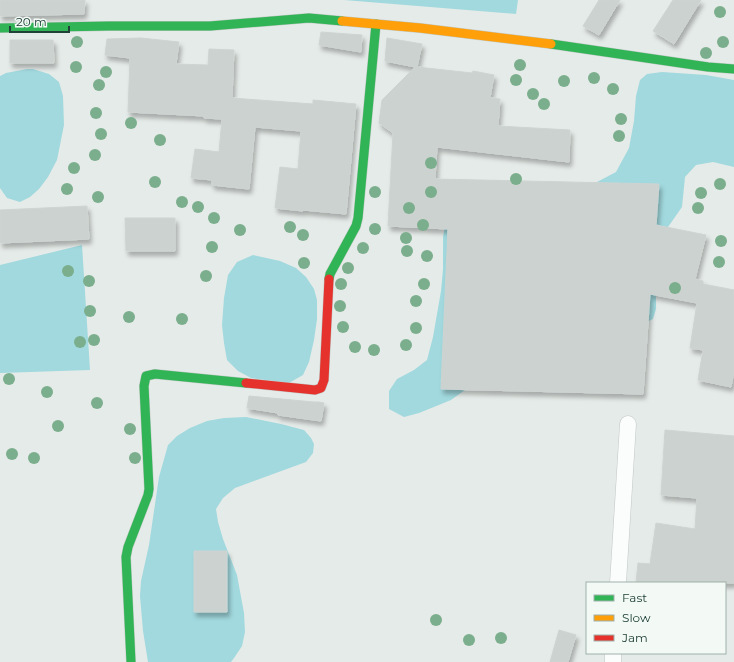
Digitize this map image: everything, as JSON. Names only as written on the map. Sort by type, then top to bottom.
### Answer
[{"type":"street","points":[[0,28],[210,26],[309,18],[420,28],[552,44],[708,67],[734,69]]},
{"type":"street","points":[[131,662],[126,557],[128,547],[149,490],[144,386],[146,376],[154,374],[315,390],[321,388],[324,380],[330,274],[356,226],[358,218],[376,24]]},
{"type":"street","points":[[618,582],[628,424]]},
{"type":"water","points":[[344,0],[518,0],[516,14]]},
{"type":"water","points":[[33,69],[49,74],[59,82],[63,96],[64,125],[57,160],[48,177],[39,189],[30,197],[20,202],[7,198],[0,188],[0,76],[6,73]]},
{"type":"water","points":[[662,72],[706,75],[734,80],[734,167],[713,162],[696,165],[685,177],[682,207],[661,237],[652,280],[656,297],[656,309],[653,319],[472,385],[451,400],[419,413],[404,417],[389,409],[389,391],[397,379],[414,370],[427,360],[433,337],[441,291],[443,237],[447,215],[597,182],[616,172],[629,148],[634,121],[636,96],[640,80],[647,74]]},
{"type":"water","points":[[82,245],[90,370],[0,373],[0,265]]},
{"type":"water","points":[[253,255],[280,261],[296,268],[306,277],[314,289],[317,300],[317,319],[309,362],[303,375],[289,383],[251,378],[238,371],[227,360],[222,325],[224,298],[228,275],[237,262]]},
{"type":"water","points":[[246,417],[304,430],[314,444],[313,453],[306,462],[235,488],[223,498],[216,509],[223,539],[237,575],[244,613],[245,632],[242,646],[231,662],[148,662],[143,631],[140,596],[141,581],[149,545],[159,477],[168,445],[177,436],[190,428],[207,421],[224,418]]},
{"type":"building","points":[[0,0],[85,0],[84,14],[0,16]]},
{"type":"building","points":[[599,0],[620,0],[599,35],[583,26]]},
{"type":"building","points":[[673,0],[701,0],[674,44],[653,31]]},
{"type":"building","points":[[321,32],[362,35],[361,52],[319,45]]},
{"type":"building","points":[[141,38],[179,42],[176,64],[208,65],[209,49],[234,50],[232,98],[313,104],[313,100],[356,104],[346,214],[275,208],[280,167],[298,169],[301,131],[255,127],[249,189],[212,185],[212,180],[191,178],[195,149],[219,152],[222,119],[204,118],[204,116],[128,112],[130,58],[105,55],[107,39]]},
{"type":"building","points":[[387,38],[422,44],[417,67],[472,73],[473,71],[494,75],[490,98],[500,99],[498,126],[570,130],[569,162],[437,147],[435,179],[659,184],[656,225],[706,235],[695,279],[703,281],[703,284],[734,290],[734,371],[731,387],[698,380],[703,350],[690,348],[697,303],[650,294],[643,394],[441,389],[448,229],[388,226],[393,133],[379,123],[382,100],[415,67],[385,61]]},
{"type":"building","points":[[10,40],[53,40],[54,63],[10,63]]},
{"type":"building","points":[[87,206],[89,239],[0,243],[0,210]]},
{"type":"building","points":[[125,218],[175,218],[175,251],[126,251]]},
{"type":"building","points":[[249,396],[324,403],[321,421],[278,415],[278,413],[247,408]]},
{"type":"building","points":[[665,430],[734,436],[734,583],[636,582],[638,563],[650,564],[656,523],[695,529],[697,498],[661,495]]},
{"type":"building","points":[[194,551],[227,551],[227,612],[194,612]]},
{"type":"building","points":[[559,630],[576,635],[568,662],[550,662]]},
{"type":"traffic: fast","points":[[0,28],[210,26],[309,18],[342,21]]},
{"type":"traffic: fast","points":[[329,279],[330,274],[356,226],[358,218],[376,24]]},
{"type":"traffic: fast","points":[[551,44],[708,67],[734,69]]},
{"type":"traffic: fast","points":[[131,662],[126,557],[128,547],[149,489],[144,386],[146,376],[155,374],[246,383]]},
{"type":"traffic: slow","points":[[342,21],[420,28],[551,44]]},
{"type":"traffic: jam","points":[[246,383],[315,390],[321,388],[324,380],[329,279]]}]
